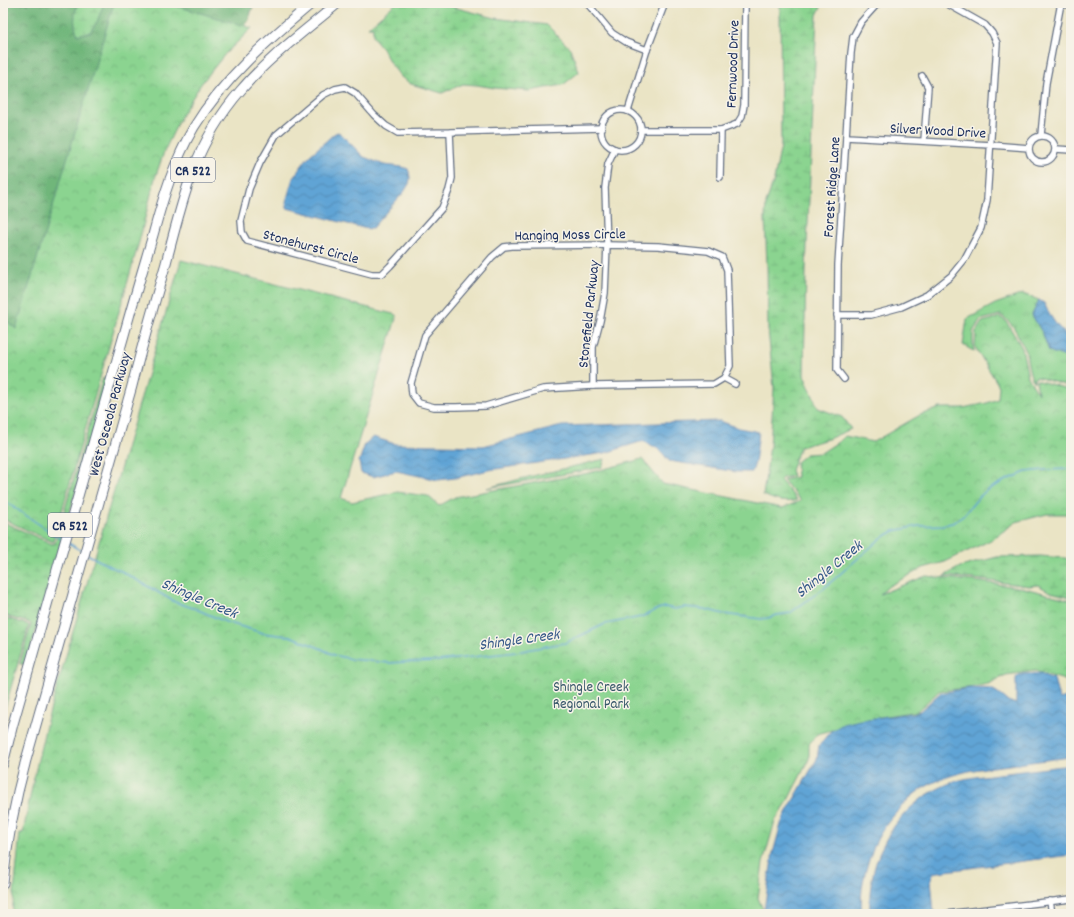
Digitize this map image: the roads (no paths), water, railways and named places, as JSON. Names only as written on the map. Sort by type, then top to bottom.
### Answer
[{"type":"main road","name":"West Osceola Parkway","points":[[3,764],[28,669],[168,181],[186,141],[203,113],[228,81],[246,62],[312,3]]},
{"type":"main road","name":"West Osceola Parkway","points":[[3,883],[8,838],[17,792],[187,188],[202,152],[226,111],[240,91],[270,60],[338,3]]},
{"type":"street","points":[[587,3],[612,33],[626,42],[647,50]]},
{"type":"street","points":[[628,112],[647,50],[665,3]]},
{"type":"street","name":"Fernwood Drive","points":[[641,130],[721,130],[737,124],[742,116],[744,105],[745,3]]},
{"type":"street","name":"Forest Ridge Lane","points":[[844,379],[837,370],[838,265],[851,53],[853,37],[861,22],[878,3]]},
{"type":"street","points":[[837,315],[872,315],[901,307],[927,295],[951,276],[964,260],[981,228],[987,200],[997,43],[992,33],[985,25],[946,3]]},
{"type":"street","points":[[1041,135],[1046,83],[1060,3],[1071,4]]},
{"type":"street","points":[[922,76],[928,87],[924,141]]},
{"type":"street","name":"Stonehurst Circle","points":[[450,132],[452,178],[442,208],[382,274],[372,274],[247,241],[242,232],[241,221],[249,189],[260,163],[276,135],[323,95],[335,89],[345,88],[355,92],[374,115],[386,126],[398,133],[602,128]]},
{"type":"street","points":[[620,110],[628,112],[633,114],[638,119],[641,130],[639,139],[631,148],[626,150],[615,149],[608,145],[602,135],[604,120],[612,112],[620,110]]},
{"type":"street","points":[[720,177],[721,130]]},
{"type":"street","points":[[1041,135],[1048,136],[1052,139],[1055,143],[1056,149],[1054,156],[1051,159],[1041,162],[1034,159],[1030,154],[1029,148],[1030,143],[1034,138],[1041,135]]},
{"type":"street","name":"Silver Wood Drive","points":[[846,137],[1029,148]]},
{"type":"street","name":"Stonefield Parkway","points":[[593,386],[593,348],[605,293],[607,245],[605,188],[608,164],[615,149]]},
{"type":"street","points":[[1056,149],[1071,150]]},
{"type":"street","name":"Hanging Moss Circle","points":[[512,246],[658,246],[708,251],[722,257],[727,270],[730,359],[730,366],[724,378],[714,384],[593,386],[543,389],[486,406],[456,407],[434,406],[419,403],[412,394],[411,383],[425,335],[492,257],[504,247],[512,246]]},
{"type":"street","points":[[724,378],[735,384]]},
{"type":"street","points":[[946,914],[983,912],[1071,899]]},
{"type":"street","points":[[1050,901],[1052,914]]},
{"type":"water","points":[[338,132],[364,157],[384,165],[408,169],[410,178],[409,184],[404,192],[372,228],[367,229],[287,208],[286,202],[293,178],[308,157]]},
{"type":"water","points":[[1039,300],[1044,303],[1058,327],[1071,338],[1071,359],[1049,351],[1043,334],[1032,315]]},
{"type":"water","points":[[720,421],[739,428],[759,432],[755,463],[752,472],[737,472],[669,461],[659,449],[643,441],[605,453],[489,470],[455,478],[438,480],[396,471],[373,477],[361,473],[359,462],[365,444],[373,437],[395,444],[483,446],[562,426]]},
{"type":"water","points":[[1040,674],[1054,679],[1059,699],[1071,696],[1071,757],[988,768],[956,774],[935,782],[917,792],[889,821],[875,844],[867,864],[863,880],[861,897],[862,914],[766,914],[764,910],[773,853],[781,824],[817,759],[819,745],[830,732],[843,724],[860,720],[920,711],[940,693],[971,688],[991,689],[1008,701],[1016,704],[1016,679],[1019,675]]},
{"type":"water","points":[[1071,765],[1071,855],[934,873],[931,879],[934,914],[870,914],[870,892],[880,851],[890,832],[903,816],[918,802],[936,790],[956,781],[982,776]]},
{"type":"waterway","name":"Shingle Creek","points":[[87,554],[121,571],[175,602],[226,622],[263,633],[290,636],[334,655],[351,659],[390,663],[437,661],[516,652],[565,643],[605,624],[641,617],[665,607],[675,609],[684,607],[704,609],[724,614],[761,619],[790,613],[824,588],[880,539],[894,531],[918,526],[952,523],[963,516],[987,490],[1026,472],[1071,469]]},
{"type":"waterway","name":"Shingle Creek","points":[[3,500],[61,539]]},
{"type":"waterway","name":"Shingle Creek","points":[[68,543],[82,551]]},
{"type":"park label","name":"Shingle Creek Regional Park","points":[[591,694]]}]
